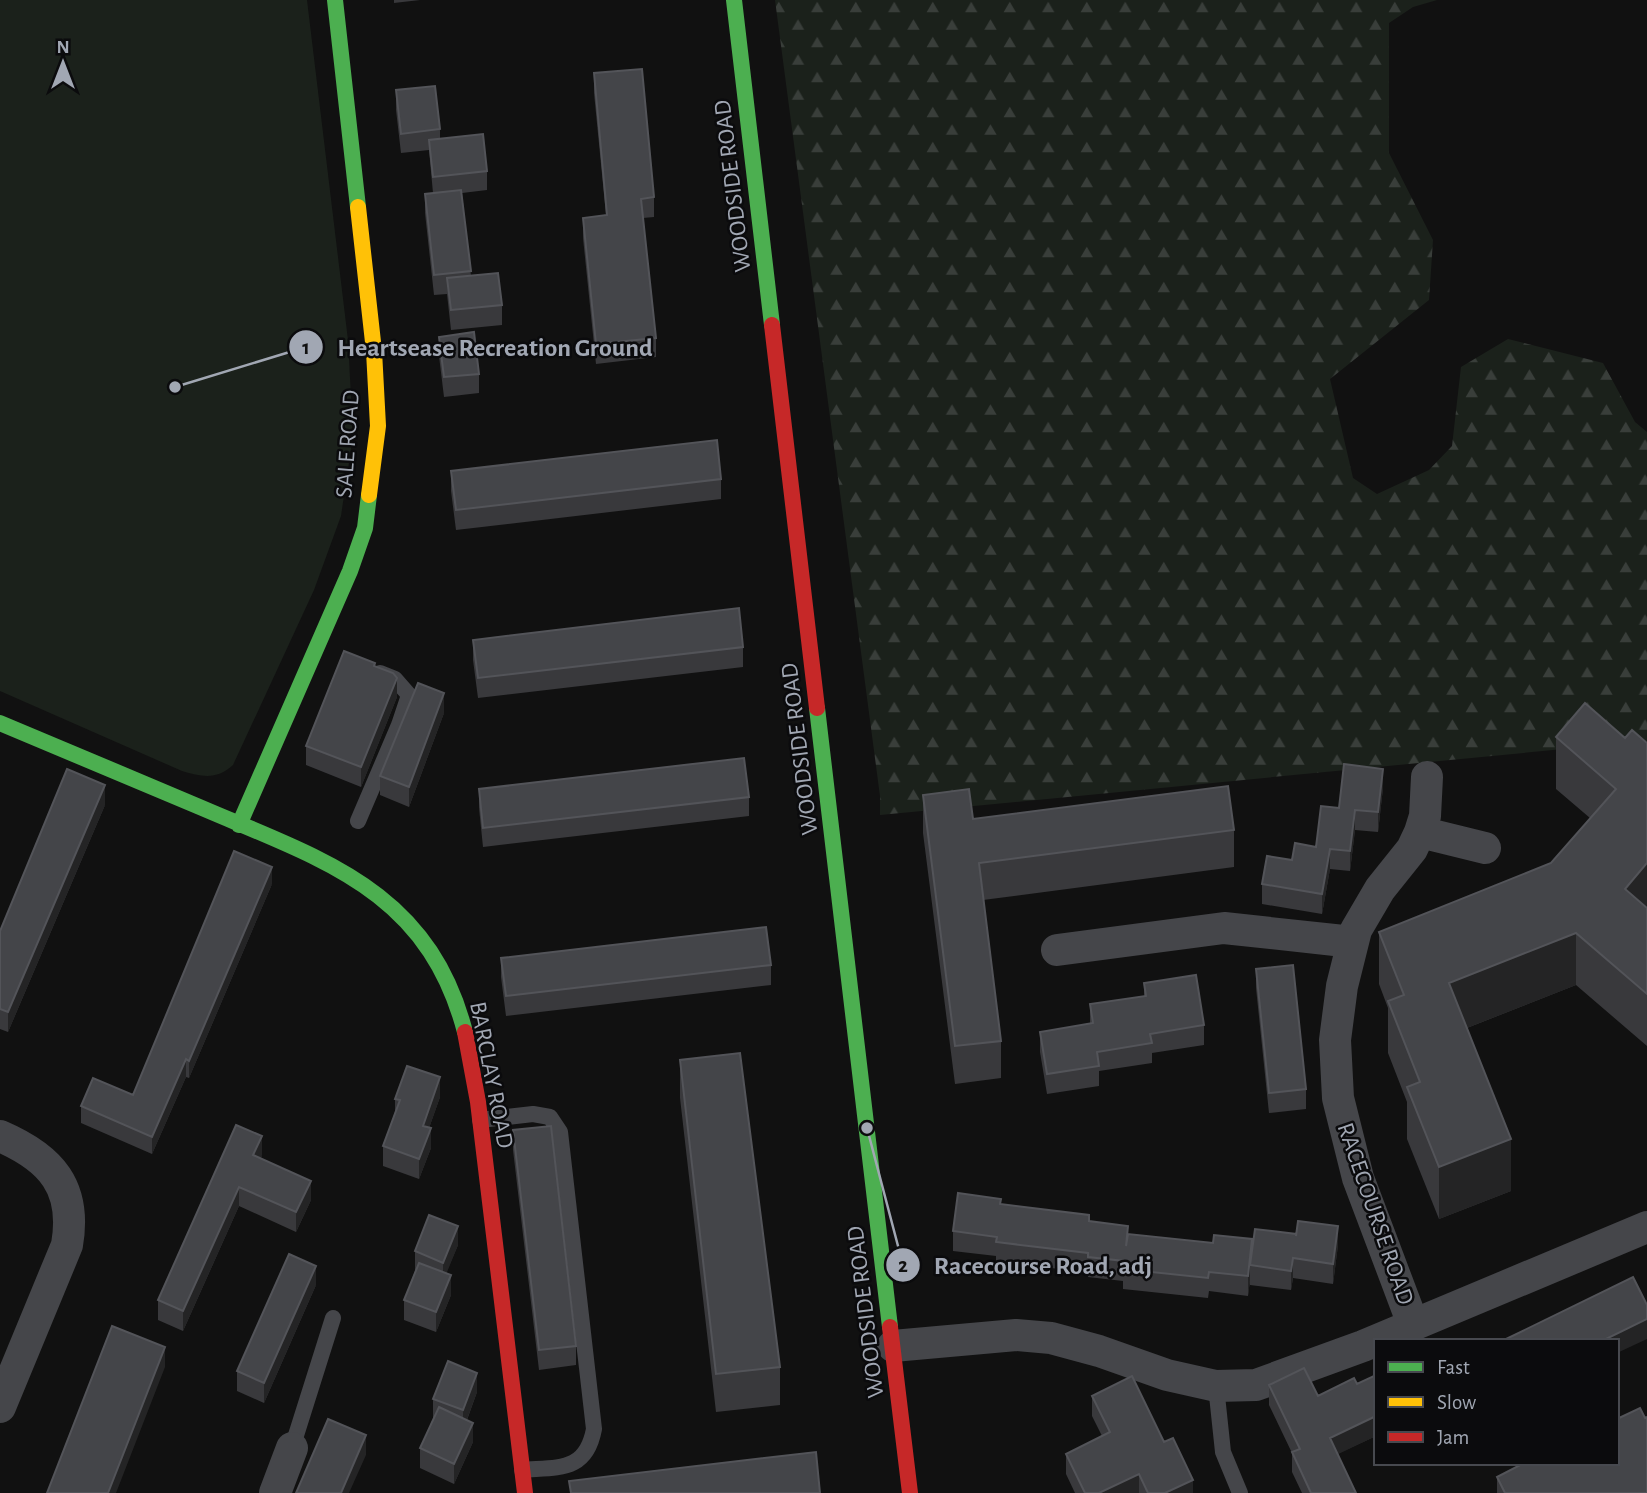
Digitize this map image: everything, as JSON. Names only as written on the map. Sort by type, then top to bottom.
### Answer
[{"type":"street","name":"SALE ROAD","points":[[239,825],[323,648],[365,528],[377,426],[374,351],[335,0]]},
{"type":"street","name":"WOODSIDE ROAD","points":[[734,0],[910,1493]]},
{"type":"street","name":"BARCLAY ROAD","points":[[0,723],[307,853],[365,884],[408,923],[441,966],[462,1017],[480,1120],[525,1493]]},
{"type":"street","name":"RACECOURSE ROAD","points":[[1413,1324],[1358,1178],[1338,1098],[1335,1040],[1342,986],[1356,930],[1380,889],[1412,849],[1420,832],[1425,816],[1427,777]]},
{"type":"street","points":[[1420,832],[1485,848]]},
{"type":"street","points":[[1057,950],[1224,928],[1353,942]]},
{"type":"street","points":[[0,1136],[22,1146],[45,1163],[58,1180],[68,1202],[71,1222],[67,1245],[0,1408]]},
{"type":"street","name":"RACECOURSE ROAD","points":[[1379,1339],[1647,1227]]},
{"type":"street","name":"RACECOURSE ROAD","points":[[893,1346],[1016,1335],[1051,1338],[1100,1351],[1167,1376],[1216,1386],[1256,1385],[1374,1341]]},
{"type":"street","points":[[275,1493],[292,1448]]},
{"type":"lane","points":[[358,821],[409,695],[395,679],[362,665]]},
{"type":"lane","points":[[480,1120],[533,1114],[550,1117],[560,1132],[594,1429],[591,1445],[580,1460],[559,1467],[522,1470]]},
{"type":"lane","points":[[292,1448],[333,1318]]},
{"type":"lane","points":[[1216,1386],[1223,1452],[1240,1493]]},
{"type":"green space","points":[[0,0],[307,0],[348,340],[353,435],[341,516],[314,590],[233,765],[215,775],[203,776],[182,771],[0,691]]},
{"type":"green space","points":[[775,0],[1437,0],[1413,7],[1389,23],[1389,153],[1433,240],[1429,300],[1330,379],[1353,478],[1377,494],[1429,470],[1452,446],[1461,367],[1508,339],[1603,363],[1635,422],[1647,432],[1647,741],[880,815],[880,796]]},
{"type":"building","points":[[642,69],[654,197],[641,199],[656,338],[596,344],[583,218],[607,215],[594,73]]},
{"type":"building","points":[[435,86],[440,129],[401,134],[396,90]]},
{"type":"building","points":[[483,134],[487,171],[433,177],[429,140]]},
{"type":"building","points":[[461,190],[471,271],[434,275],[425,194]]},
{"type":"building","points":[[498,273],[502,305],[451,310],[447,278]]},
{"type":"building","points":[[474,332],[479,374],[444,377],[439,337]]},
{"type":"building","points":[[717,440],[721,479],[456,510],[451,471]]},
{"type":"building","points":[[739,608],[743,647],[478,678],[473,640]]},
{"type":"building","points":[[344,651],[375,663],[374,666],[393,673],[397,678],[361,767],[306,746]]},
{"type":"building","points":[[418,683],[444,693],[409,787],[380,776]]},
{"type":"building","points":[[1585,703],[1625,738],[1632,730],[1647,743],[1647,863],[1625,889],[1647,908],[1647,994],[1576,933],[1449,983],[1511,1139],[1439,1167],[1407,1087],[1420,1082],[1388,1001],[1404,995],[1379,932],[1551,863],[1616,789],[1556,737]]},
{"type":"building","points":[[744,758],[749,797],[483,828],[479,789]]},
{"type":"building","points":[[1344,764],[1383,769],[1378,812],[1355,810],[1350,851],[1330,849],[1322,894],[1262,884],[1267,856],[1292,860],[1295,843],[1316,847],[1321,806],[1339,808]]},
{"type":"building","points":[[67,769],[105,785],[8,1012],[0,1009],[0,931]]},
{"type":"building","points":[[1228,786],[1234,830],[979,863],[1001,1041],[955,1046],[923,795],[969,789],[973,819]]},
{"type":"building","points":[[234,851],[272,867],[189,1061],[186,1059],[152,1137],[81,1106],[93,1078],[133,1095]]},
{"type":"building","points":[[766,927],[771,965],[506,996],[501,958]]},
{"type":"building","points":[[1293,965],[1306,1089],[1269,1093],[1256,969]]},
{"type":"building","points":[[1196,975],[1204,1025],[1150,1034],[1152,1043],[1097,1052],[1099,1066],[1047,1074],[1040,1032],[1093,1023],[1090,1004],[1146,996],[1144,983]]},
{"type":"building","points":[[740,1053],[780,1367],[716,1374],[680,1060]]},
{"type":"building","points":[[407,1066],[440,1077],[423,1126],[431,1128],[419,1159],[383,1146],[400,1100],[395,1099]]},
{"type":"building","points":[[236,1125],[262,1136],[253,1155],[311,1181],[296,1212],[239,1187],[183,1311],[158,1300]]},
{"type":"building","points":[[551,1126],[576,1346],[539,1350],[513,1130]]},
{"type":"building","points":[[958,1193],[1001,1199],[1000,1204],[1089,1215],[1089,1221],[1128,1226],[1126,1246],[1128,1234],[1213,1243],[1214,1235],[1252,1239],[1248,1276],[1209,1272],[1208,1278],[1123,1269],[1124,1261],[1088,1257],[1088,1253],[996,1242],[997,1237],[953,1231]]},
{"type":"building","points":[[429,1215],[458,1226],[443,1263],[415,1251]]},
{"type":"building","points":[[1298,1221],[1338,1226],[1333,1264],[1293,1258],[1291,1271],[1250,1265],[1255,1229],[1296,1236]]},
{"type":"building","points":[[289,1254],[316,1266],[264,1383],[237,1371]]},
{"type":"building","points":[[419,1263],[451,1275],[436,1312],[404,1300]]},
{"type":"building","points":[[1633,1277],[1647,1305],[1647,1319],[1606,1339],[1506,1339]]},
{"type":"building","points":[[112,1326],[165,1347],[108,1493],[47,1493]]},
{"type":"building","points":[[448,1361],[477,1373],[463,1410],[433,1399]]},
{"type":"building","points":[[1304,1368],[1318,1396],[1354,1378],[1357,1384],[1374,1376],[1374,1417],[1330,1438],[1356,1493],[1311,1493],[1292,1452],[1300,1449],[1269,1385]]},
{"type":"building","points":[[1132,1376],[1164,1442],[1173,1438],[1193,1480],[1165,1493],[1148,1493],[1139,1474],[1099,1493],[1085,1493],[1066,1454],[1110,1432],[1092,1396]]},
{"type":"building","points":[[439,1407],[473,1423],[454,1464],[420,1448]]},
{"type":"building","points":[[1640,1408],[1645,1418],[1647,1417],[1647,1493],[1505,1493],[1497,1477],[1520,1465],[1619,1465],[1619,1418]]},
{"type":"building","points":[[328,1419],[366,1435],[341,1493],[296,1493]]},
{"type":"building","points":[[816,1452],[820,1493],[571,1493],[569,1481]]},
{"type":"traffic: fast","points":[[335,0],[358,207]]},
{"type":"traffic: fast","points":[[734,0],[772,325]]},
{"type":"traffic: fast","points":[[239,825],[350,571],[365,528],[369,495]]},
{"type":"traffic: fast","points":[[817,708],[890,1327]]},
{"type":"traffic: fast","points":[[0,723],[289,845],[329,864],[365,886],[397,912],[425,944],[448,984],[465,1032]]},
{"type":"traffic: slow","points":[[358,207],[374,351],[378,426],[369,495]]},
{"type":"traffic: jam","points":[[772,325],[817,708]]},
{"type":"traffic: jam","points":[[465,1032],[478,1102],[525,1493]]},
{"type":"traffic: jam","points":[[890,1327],[910,1493]]},
{"type":"place","name":"Heartsease Recreation Ground","points":[[175,387]]},
{"type":"place","name":"Racecourse Road, adj","points":[[867,1128]]}]
